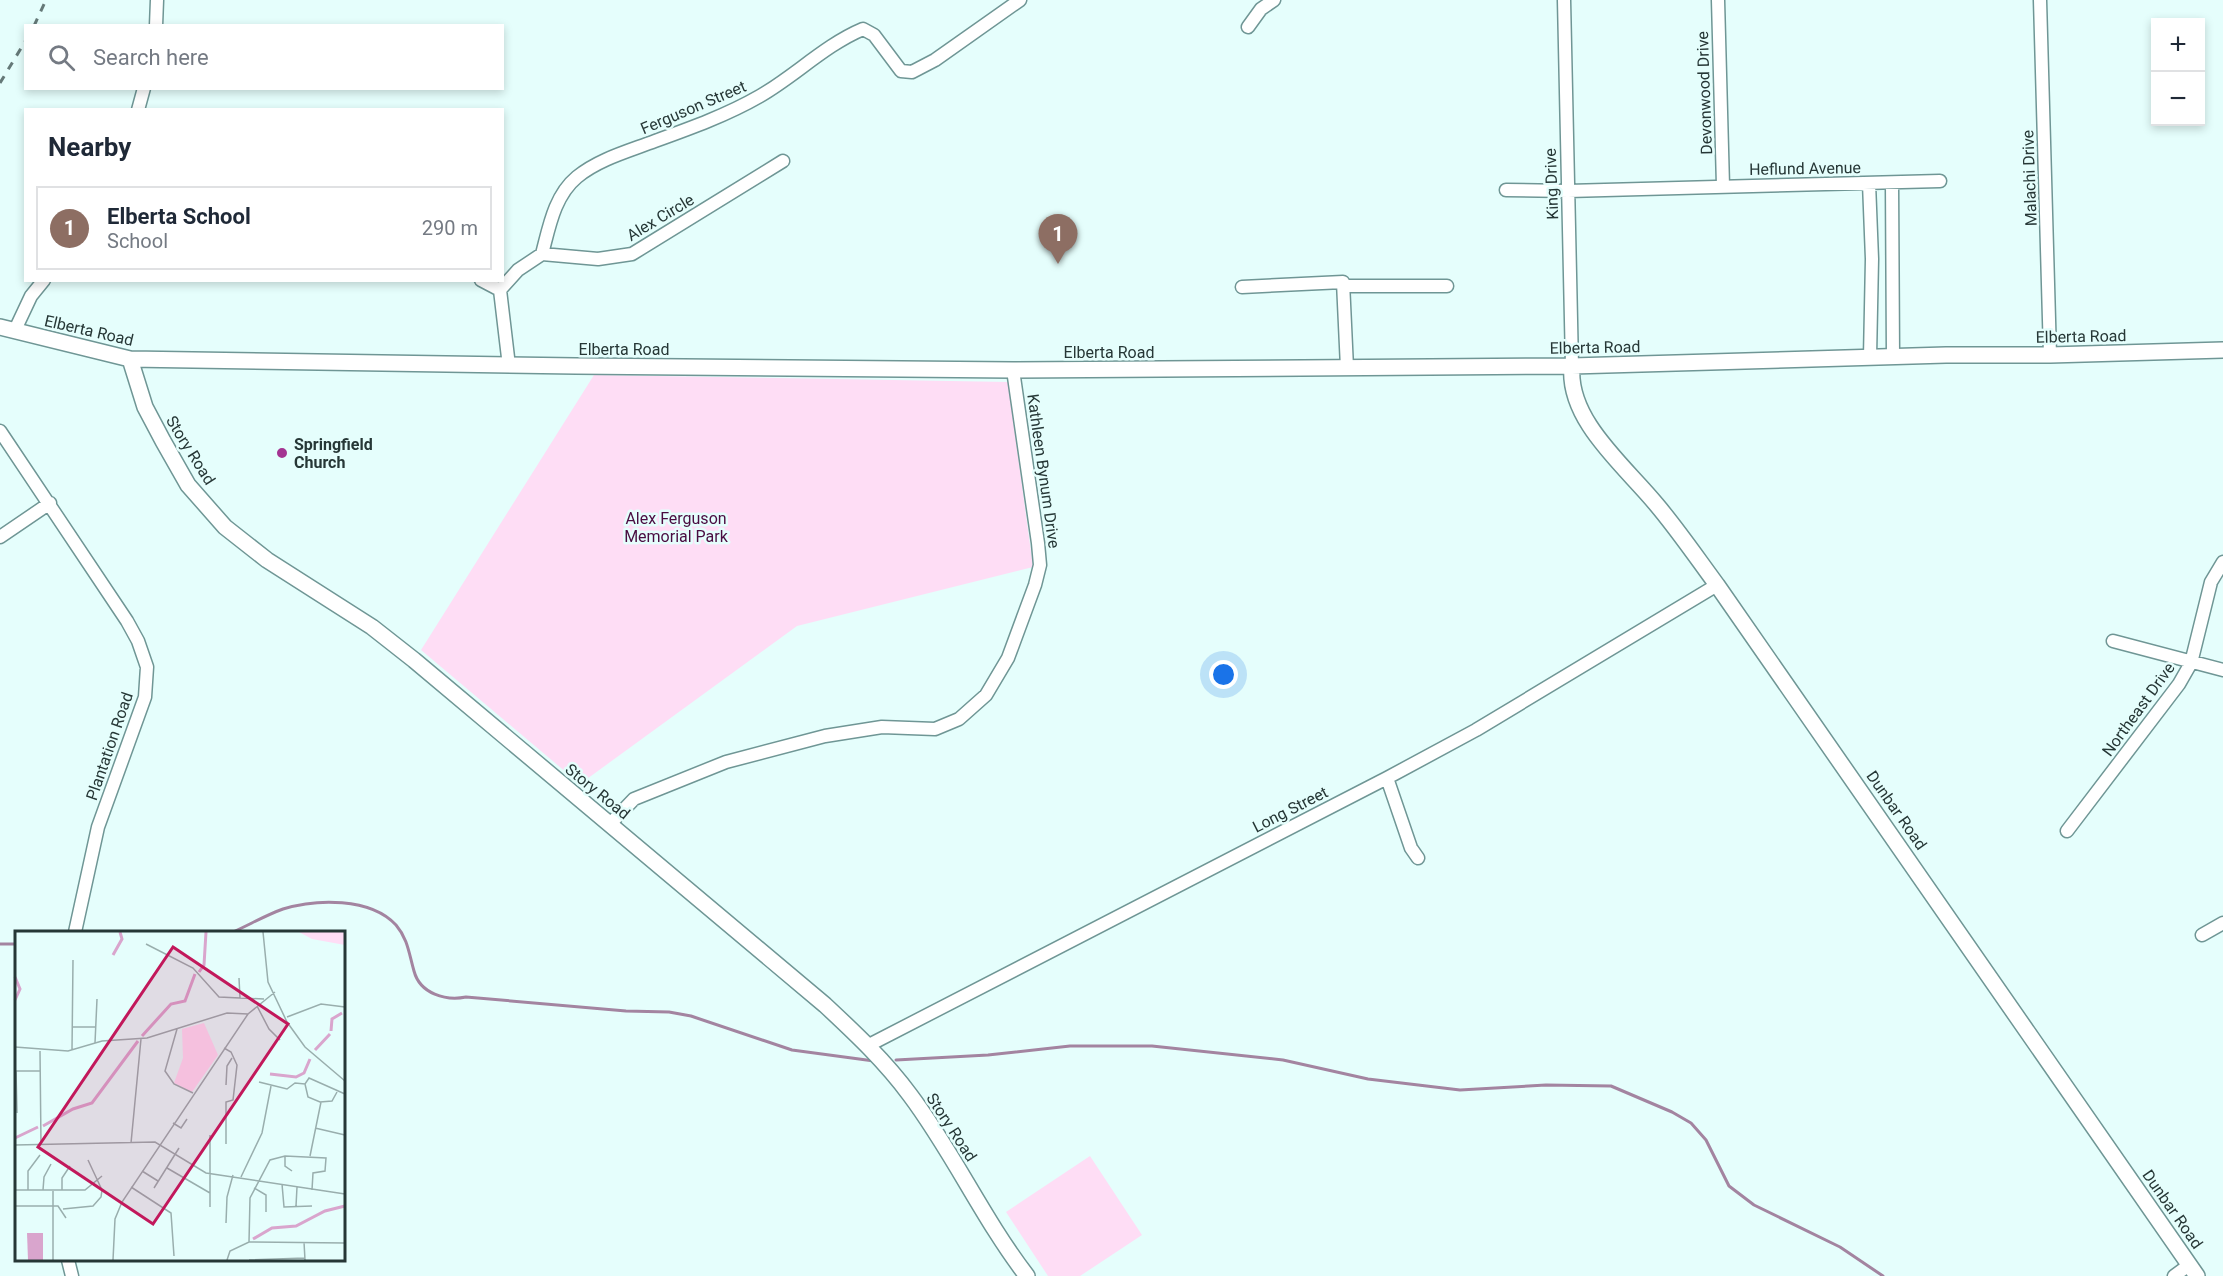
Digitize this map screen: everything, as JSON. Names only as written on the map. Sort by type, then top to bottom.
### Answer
[{"type":"street","points":[[156,24],[157,0]]},
{"type":"street","name":"Ferguson Street","points":[[542,254],[555,207],[563,193],[576,177],[596,165],[719,117],[760,96],[830,48],[863,29],[874,35],[901,72],[912,72],[935,60],[1020,0]]},
{"type":"street","points":[[1248,27],[1261,9],[1274,0]]},
{"type":"street","name":"King Drive","points":[[1564,0],[1572,366]]},
{"type":"street","name":"Devonwood Drive","points":[[1718,0],[1723,186]]},
{"type":"street","name":"Malachi Drive","points":[[2040,0],[2050,355]]},
{"type":"street","points":[[139,108],[143,90]]},
{"type":"street","name":"Alex Circle","points":[[542,254],[598,260],[632,254],[783,161]]},
{"type":"street","points":[[1869,183],[1940,181]]},
{"type":"street","name":"Heflund Avenue","points":[[1506,190],[1568,191],[1869,183],[1872,259],[1870,357]]},
{"type":"street","points":[[1892,183],[1893,356]]},
{"type":"street","points":[[509,366],[500,290],[518,270],[542,254]]},
{"type":"street","points":[[8,328],[42,282]]},
{"type":"street","points":[[485,282],[500,290]]},
{"type":"street","points":[[1242,287],[1343,282],[1347,368]]},
{"type":"street","points":[[1343,286],[1447,286]]},
{"type":"street","name":"Elberta Road","points":[[8,328],[130,359],[509,366],[1013,370],[1572,366],[1893,356],[2050,355],[2223,350]]},
{"type":"street","name":"Story Road","points":[[130,359],[145,407],[163,441],[188,485],[225,527],[267,560],[372,627],[825,1005],[868,1045],[897,1078],[927,1118],[998,1235],[1027,1276]]},
{"type":"street","name":"Dunbar Road","points":[[1572,366],[1571,379],[1575,398],[1592,429],[1663,512],[1797,696],[2193,1270]]},
{"type":"street","name":"Kathleen Bynum Drive","points":[[610,824],[634,799],[726,762],[825,736],[882,727],[935,729],[959,719],[986,695],[1008,658],[1040,565],[1013,370]]},
{"type":"street","name":"Plantation Road","points":[[0,431],[127,621],[138,641],[147,667],[145,697],[98,828],[75,931]]},
{"type":"street","points":[[0,537],[50,503]]},
{"type":"street","name":"Northeast Drive","points":[[2067,831],[2168,701],[2191,663],[2211,582],[2223,562]]},
{"type":"street","name":"Long Street","points":[[868,1045],[1387,778],[1486,724],[1717,585]]},
{"type":"street","points":[[2113,641],[2223,670]]},
{"type":"street","points":[[1387,778],[1411,848],[1418,858]]},
{"type":"street","points":[[2202,935],[2223,923]]},
{"type":"street","points":[[68,1261],[72,1276]]},
{"type":"street","points":[[2174,1276],[2193,1270]]},
{"type":"green space","name":"Alex Ferguson Memorial Park","points":[[594,375],[1008,382],[1033,567],[797,626],[580,784],[421,650]]},
{"type":"green space","points":[[1090,1156],[1142,1235],[1080,1276],[1048,1276],[1006,1212]]},
{"type":"waterway","points":[[235,931],[277,911],[296,906],[326,902],[358,905],[372,909],[396,925],[406,941],[417,979],[428,990],[442,997],[466,997],[626,1011],[669,1012],[691,1016],[792,1050],[874,1061]]},
{"type":"waterway","points":[[0,944],[15,944]]},
{"type":"waterway","points":[[896,1060],[988,1055],[1070,1046],[1152,1046],[1283,1060],[1368,1079],[1460,1090],[1546,1085],[1611,1086],[1672,1112],[1691,1123],[1706,1140],[1729,1186],[1754,1205],[1840,1247],[1883,1276]]},
{"type":"railway","points":[[35,24],[46,0]]},
{"type":"railway","points":[[0,83],[24,43]]},
{"type":"place","name":"Elberta School","points":[[1058,264]]},
{"type":"place","name":"Springfield Church","points":[[282,453]]}]
